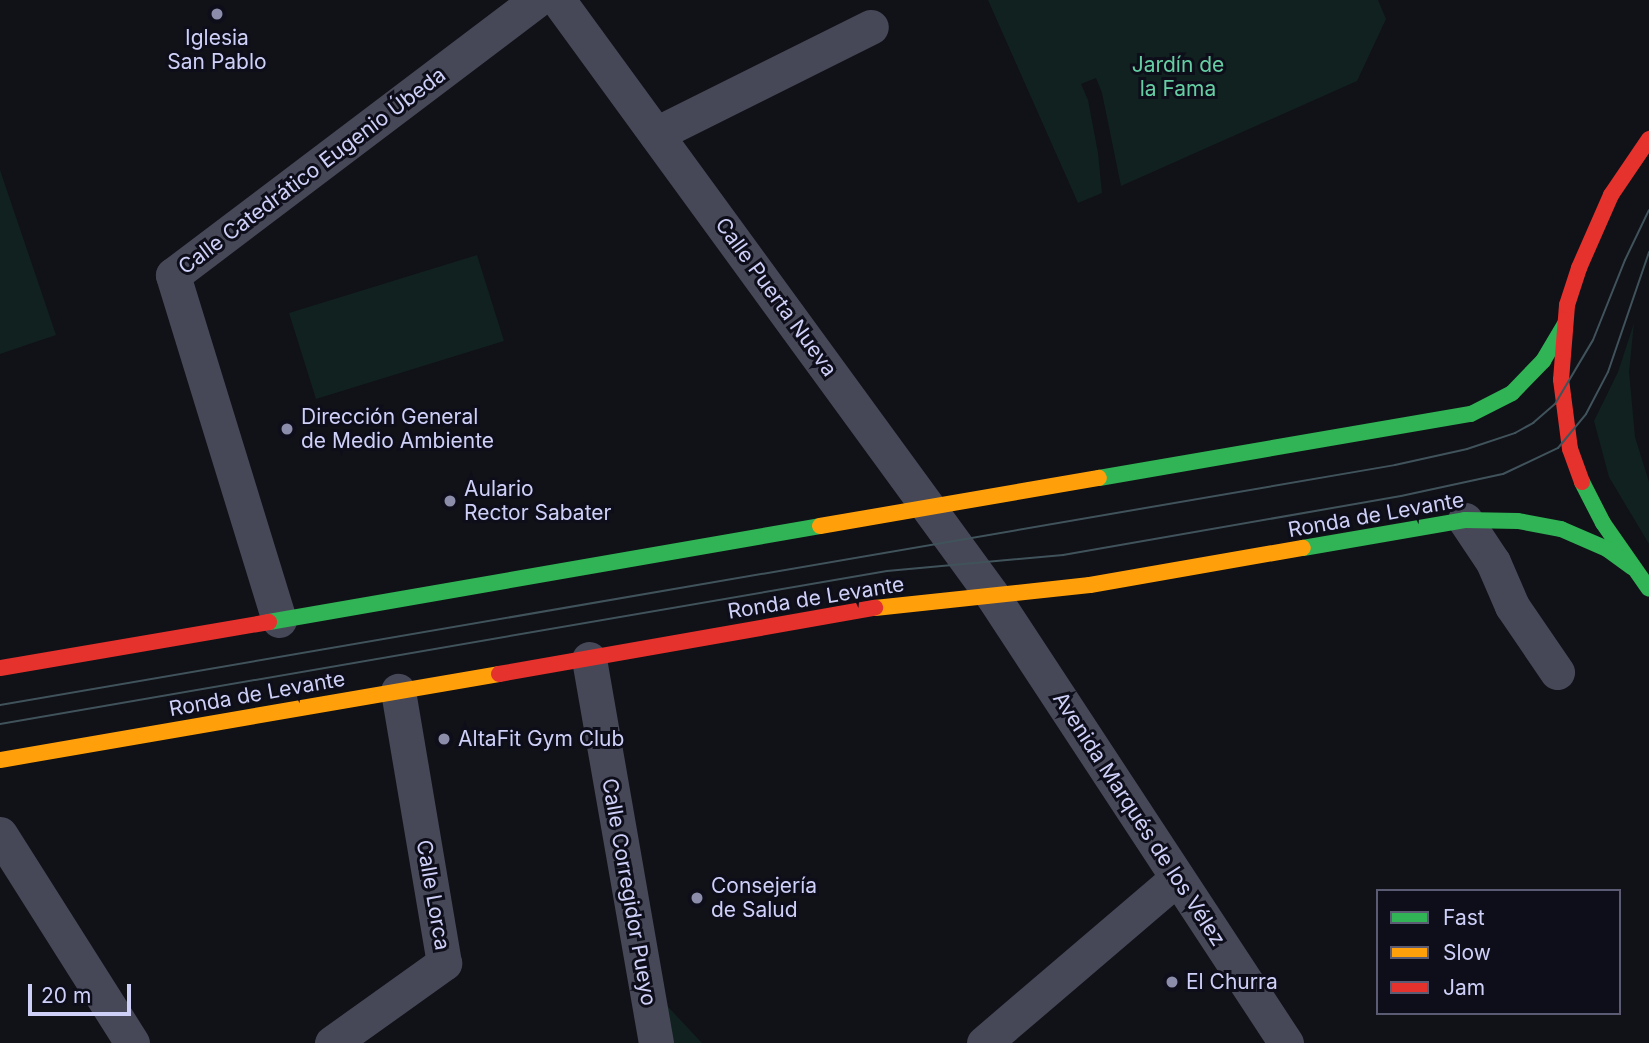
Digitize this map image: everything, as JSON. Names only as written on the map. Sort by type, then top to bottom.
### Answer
[{"type":"main road","points":[[1649,139],[1611,195],[1578,268],[1565,324],[1561,380],[1570,449],[1602,523],[1649,589]]},
{"type":"main road","points":[[0,668],[1471,414],[1512,393],[1543,361],[1565,324]]},
{"type":"main road","name":"Ronda de Levante","points":[[0,760],[888,606],[1090,585],[1465,520],[1518,521],[1561,530],[1607,549],[1632,567]]},
{"type":"street","name":"Calle Catedrático Eugenio Úbeda","points":[[279,620],[173,275],[536,0]]},
{"type":"street","name":"Calle Puerta Nueva","points":[[558,0],[992,595]]},
{"type":"street","points":[[656,134],[871,27]]},
{"type":"street","points":[[1465,520],[1493,562],[1512,606],[1557,672]]},
{"type":"street","name":"Avenida Marqués de los Vélez","points":[[992,595],[1286,1043]]},
{"type":"street","name":"Calle Corregidor Pueyo","points":[[589,659],[656,1043]]},
{"type":"street","name":"Calle Lorca","points":[[332,1043],[444,963],[398,691]]},
{"type":"street","points":[[0,834],[132,1043]]},
{"type":"street","points":[[984,1043],[1177,878]]},
{"type":"green space","name":"Jardín de la Fama","points":[[988,0],[1378,0],[1386,19],[1357,81],[1121,186],[1102,93],[1096,78],[1081,84],[1088,100],[1102,193],[1078,203]]},
{"type":"green space","points":[[0,170],[56,335],[0,354]]},
{"type":"green space","points":[[477,255],[504,341],[316,399],[289,313]]},
{"type":"green space","points":[[1634,323],[1629,372],[1635,437],[1649,482],[1649,544],[1609,477],[1594,421],[1618,372]]},
{"type":"green space","points":[[644,981],[702,1043],[656,1043]]},
{"type":"tram line","points":[[0,705],[1395,465],[1467,449],[1515,433],[1533,423],[1555,404],[1593,340],[1625,260],[1649,210]]},
{"type":"tram line","points":[[0,724],[887,571],[1063,555],[1401,496],[1503,474],[1558,448],[1586,414],[1608,372],[1649,252]]},
{"type":"traffic: fast","points":[[1099,478],[1471,414],[1512,393],[1543,361],[1565,324]]},
{"type":"traffic: fast","points":[[1582,482],[1603,523],[1649,589]]},
{"type":"traffic: fast","points":[[1303,548],[1465,520],[1518,521],[1561,529],[1607,549],[1632,567]]},
{"type":"traffic: fast","points":[[269,622],[820,526]]},
{"type":"traffic: slow","points":[[820,526],[1099,478]]},
{"type":"traffic: slow","points":[[875,608],[1090,585],[1303,548]]},
{"type":"traffic: slow","points":[[0,760],[499,674]]},
{"type":"traffic: jam","points":[[1582,482],[1570,449],[1561,380],[1567,305],[1579,268],[1611,195],[1649,139]]},
{"type":"traffic: jam","points":[[499,674],[875,608]]},
{"type":"traffic: jam","points":[[0,668],[269,622]]},
{"type":"place","name":"Iglesia San Pablo","points":[[217,14]]},
{"type":"place","name":"Dirección General de Medio Ambiente","points":[[287,429]]},
{"type":"place","name":"Aulario Rector Sabater","points":[[450,501]]},
{"type":"place","name":"AltaFit Gym Club","points":[[444,739]]},
{"type":"place","name":"Consejería de Salud","points":[[697,898]]},
{"type":"place","name":"El Churra","points":[[1172,982]]}]
